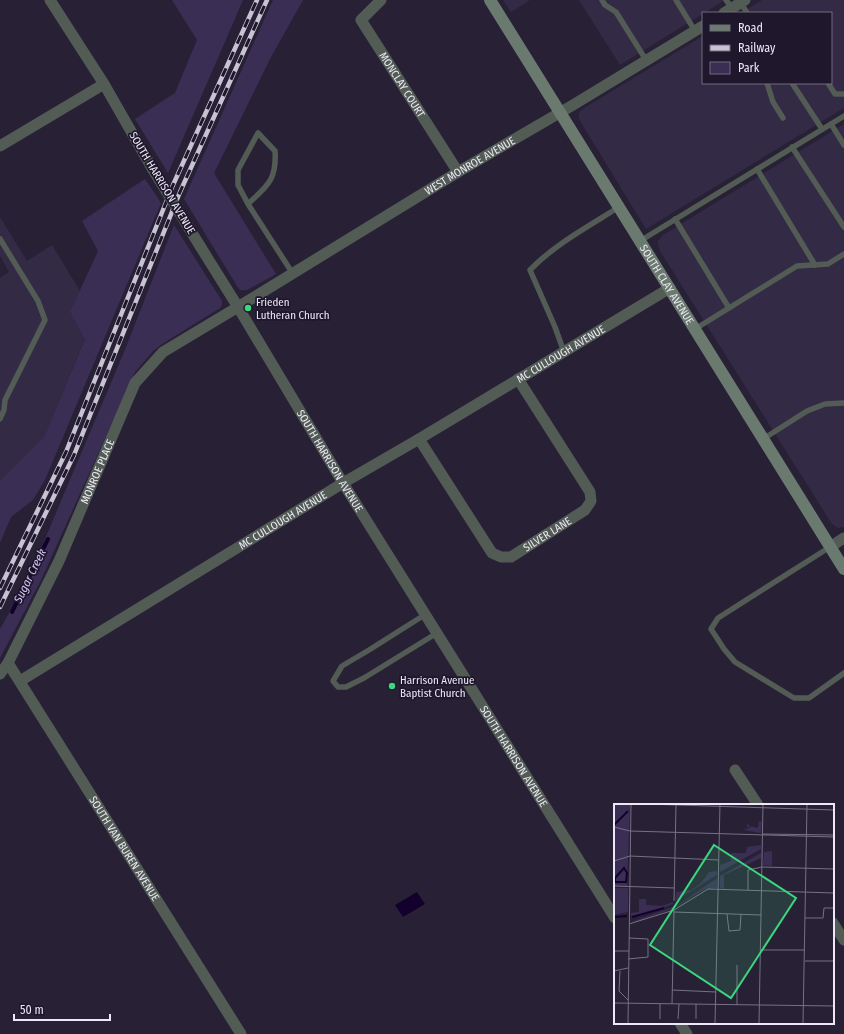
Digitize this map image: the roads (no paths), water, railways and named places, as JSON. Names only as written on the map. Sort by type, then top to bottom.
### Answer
[{"type":"street","name":"SOUTH HARRISON AVENUE","points":[[50,0],[104,84],[152,168],[343,483],[614,916]]},
{"type":"street","name":"MONCLAY COURT","points":[[382,0],[361,20],[458,172]]},
{"type":"street","name":"SOUTH CLAY AVENUE","points":[[490,0],[844,569]]},
{"type":"street","name":"WEST MONROE AVENUE","points":[[238,308],[458,172],[560,113],[699,28]]},
{"type":"street","points":[[0,146],[104,84]]},
{"type":"street","name":"MC CULLOUGH AVENUE","points":[[20,681],[343,483],[670,288]]},
{"type":"street","name":"MONROE PLACE","points":[[0,674],[8,663],[58,561],[135,383],[163,352],[238,308]]},
{"type":"street","name":"SILVER LANE","points":[[419,439],[492,553],[500,557],[511,557],[586,510],[591,501],[590,492],[518,379]]},
{"type":"street","points":[[830,547],[844,538]]},
{"type":"street","name":"SOUTH VAN BUREN AVENUE","points":[[8,663],[241,1034]]},
{"type":"street","points":[[736,770],[757,804]]},
{"type":"street","points":[[834,925],[844,940]]},
{"type":"street","points":[[681,1024],[687,1034]]},
{"type":"lane","points":[[602,0],[605,5],[616,12],[646,60]]},
{"type":"lane","points":[[676,0],[699,28]]},
{"type":"lane","points":[[731,7],[745,12]]},
{"type":"lane","points":[[767,84],[773,102],[783,118]]},
{"type":"lane","points":[[793,84],[822,129]]},
{"type":"lane","points":[[829,84],[835,94],[844,94]]},
{"type":"lane","points":[[640,241],[844,116]]},
{"type":"lane","points":[[831,124],[844,145]]},
{"type":"lane","points":[[248,204],[268,185],[276,166],[275,151],[258,133],[238,170],[238,185],[248,204],[293,274]]},
{"type":"lane","points":[[792,147],[844,227]]},
{"type":"lane","points":[[757,169],[815,265]]},
{"type":"lane","points":[[564,352],[555,327],[530,270],[558,246],[619,207]]},
{"type":"lane","points":[[675,219],[729,308]]},
{"type":"lane","points":[[0,239],[38,301],[45,320],[5,400],[4,410],[0,419]]},
{"type":"lane","points":[[695,329],[797,266],[828,264],[844,254]]},
{"type":"lane","points":[[763,439],[807,412],[825,404],[844,403]]},
{"type":"lane","points":[[830,547],[718,618],[711,629],[724,649],[735,662],[794,698],[809,698],[844,673]]},
{"type":"lane","points":[[426,614],[342,666],[334,681],[338,687],[346,687],[364,678],[437,633]]},
{"type":"waterway","name":"Sugar Creek","points":[[12,612],[48,539]]},
{"type":"railway","points":[[0,588],[66,452],[173,185],[257,0]]},
{"type":"railway","points":[[0,607],[74,455],[180,192],[267,0]]},
{"type":"place","name":"Frieden Lutheran Church","points":[[248,308]]},
{"type":"place","name":"Harrison Avenue Baptist Church","points":[[392,686]]}]
